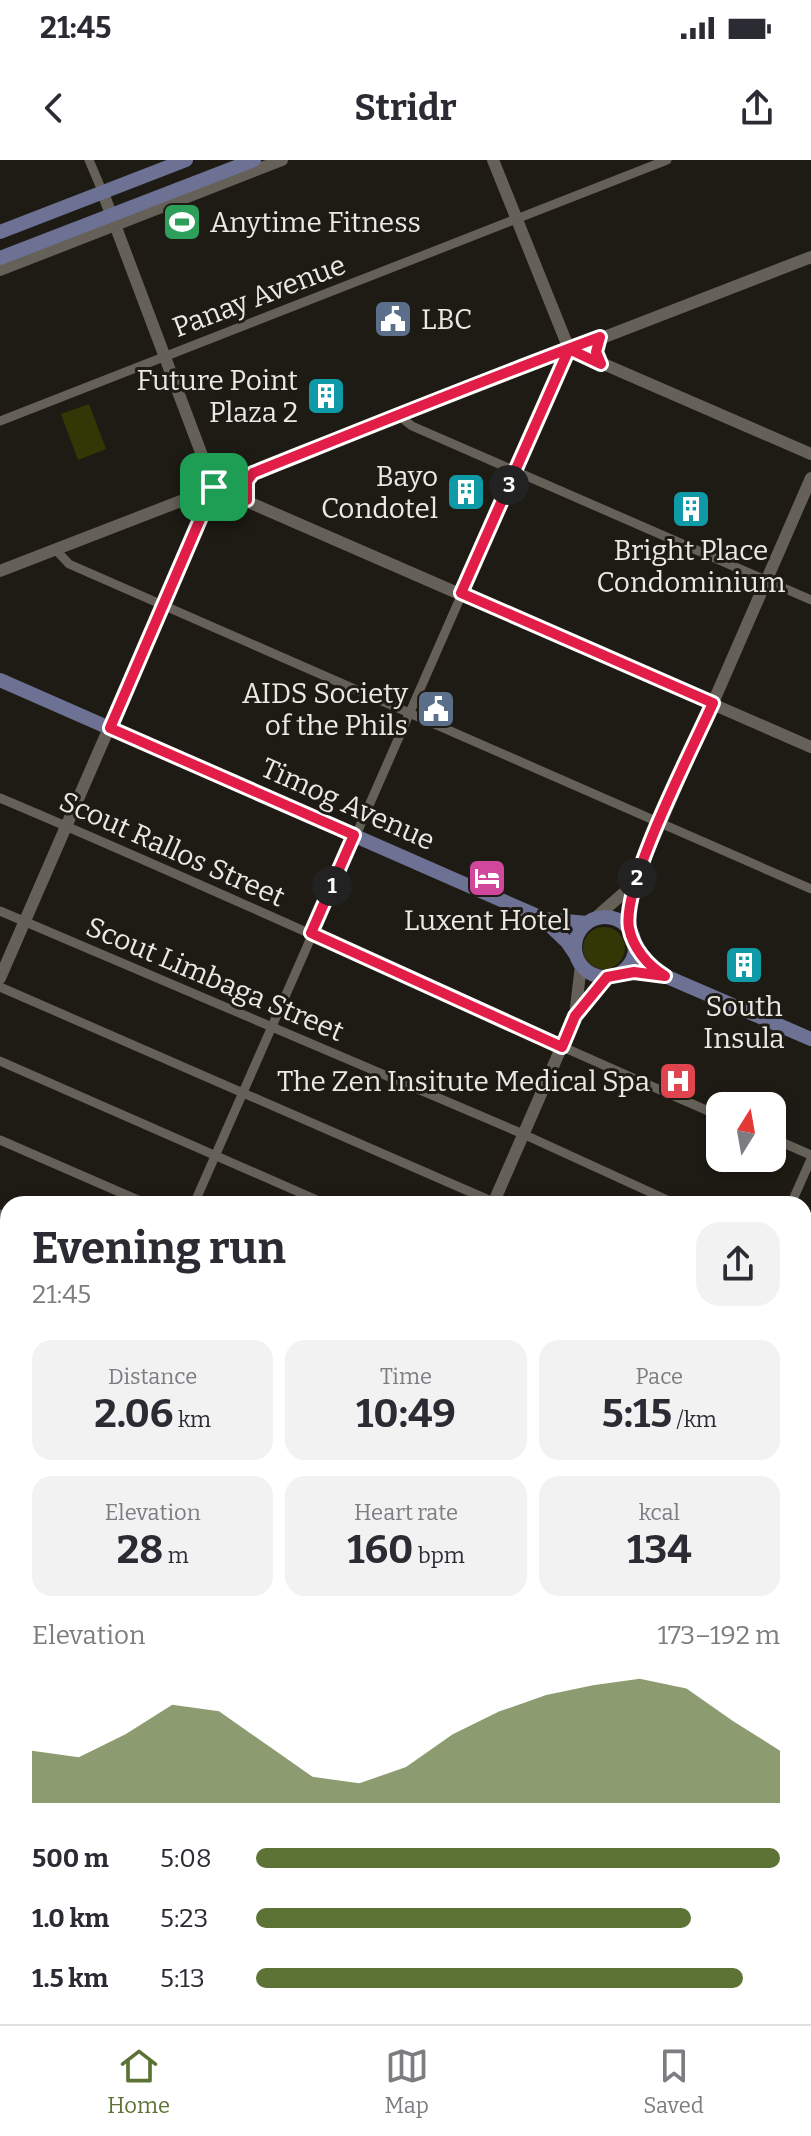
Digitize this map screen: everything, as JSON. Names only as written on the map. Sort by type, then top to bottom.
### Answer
[{"type":"main road","points":[[0,232],[109,209],[186,160]]},
{"type":"main road","points":[[0,258],[109,209],[254,160]]},
{"type":"main road","name":"Timog Avenue","points":[[0,680],[542,918],[567,942],[578,960]]},
{"type":"main road","name":"Timog Avenue","points":[[542,918],[590,921]]},
{"type":"main road","points":[[665,976],[592,974],[578,960],[576,937],[590,921],[615,919],[629,930],[634,946],[665,976],[811,1039]]},
{"type":"main road","points":[[614,975],[630,963],[634,946]]},
{"type":"street","points":[[0,978],[214,487],[89,160]]},
{"type":"street","points":[[0,270],[109,209],[282,160]]},
{"type":"street","points":[[493,160],[569,349],[811,454]]},
{"type":"street","name":"Panay Avenue","points":[[0,421],[667,160]]},
{"type":"street","points":[[0,571],[811,257]]},
{"type":"street","points":[[600,337],[596,352],[601,364]]},
{"type":"street","points":[[198,1196],[569,349]]},
{"type":"street","points":[[398,415],[412,426],[811,600]]},
{"type":"street","points":[[247,500],[247,481],[253,473]]},
{"type":"street","points":[[629,930],[634,884],[811,478]]},
{"type":"street","points":[[214,487],[811,747]]},
{"type":"street","points":[[55,549],[69,564],[811,889]]},
{"type":"street","name":"Scout Rallos Street","points":[[0,798],[706,1110]]},
{"type":"street","points":[[590,921],[634,884]]},
{"type":"street","name":"Scout Limbaga Street","points":[[0,911],[523,1134],[659,1196]]},
{"type":"street","points":[[498,1196],[575,1016],[578,960]]},
{"type":"street","points":[[575,1016],[614,975]]},
{"type":"street","points":[[0,987],[479,1196]]},
{"type":"street","points":[[0,1061],[308,1196]]},
{"type":"street","points":[[0,1140],[129,1196]]},
{"type":"street","points":[[786,1145],[811,1157],[794,1196]]},
{"type":"green space","points":[[89,404],[106,449],[78,460],[61,414]]},
{"type":"green space","points":[[604,927],[619,933],[625,948],[619,963],[604,969],[589,963],[583,948],[589,933]]},
{"type":"place","name":"Anytime Fitness","points":[[182,222]]},
{"type":"place","name":"LBC","points":[[393,319]]},
{"type":"place","name":"Future Point Plaza 2","points":[[326,396]]},
{"type":"place","name":"Bayo Condotel","points":[[466,492]]},
{"type":"place","name":"Bright Place Condominium","points":[[691,509]]},
{"type":"place","name":"AIDS Society of the Phils","points":[[436,709]]},
{"type":"place","name":"Luxent Hotel","points":[[487,878]]},
{"type":"place","name":"South Insula","points":[[744,965]]},
{"type":"place","name":"The Zen Insitute Medical Spa","points":[[678,1081]]},
{"type":"route","points":[[600,337],[596,352],[601,364],[569,349],[461,593],[713,703],[651,842],[634,884],[630,905],[629,930],[634,946],[665,976],[634,972],[607,977],[575,1016],[562,1047],[311,933],[354,835],[110,728],[214,487],[247,500],[247,481],[253,473],[398,415],[600,337]]}]
